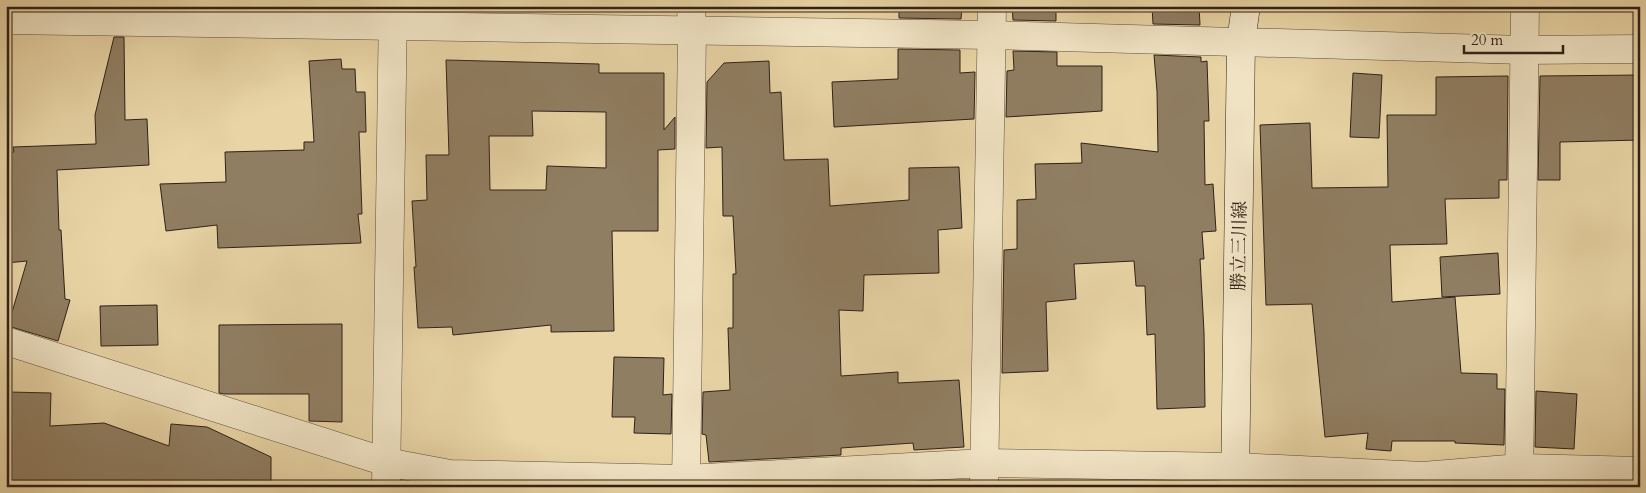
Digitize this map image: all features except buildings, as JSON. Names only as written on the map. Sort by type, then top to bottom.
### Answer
[{"type":"street","points":[[985,475],[992,6]]},
{"type":"street","name":"勝立三川線","points":[[1236,477],[1241,41],[1246,6]]},
{"type":"street","points":[[1519,478],[1524,6]]},
{"type":"street","points":[[6,20],[87,14],[692,18],[991,35],[1524,50],[1640,49]]},
{"type":"street","points":[[386,474],[393,16]]},
{"type":"street","points":[[686,483],[692,18]]},
{"type":"street","points":[[6,341],[386,474],[450,474],[686,483],[985,475],[1519,478],[1640,471]]}]
